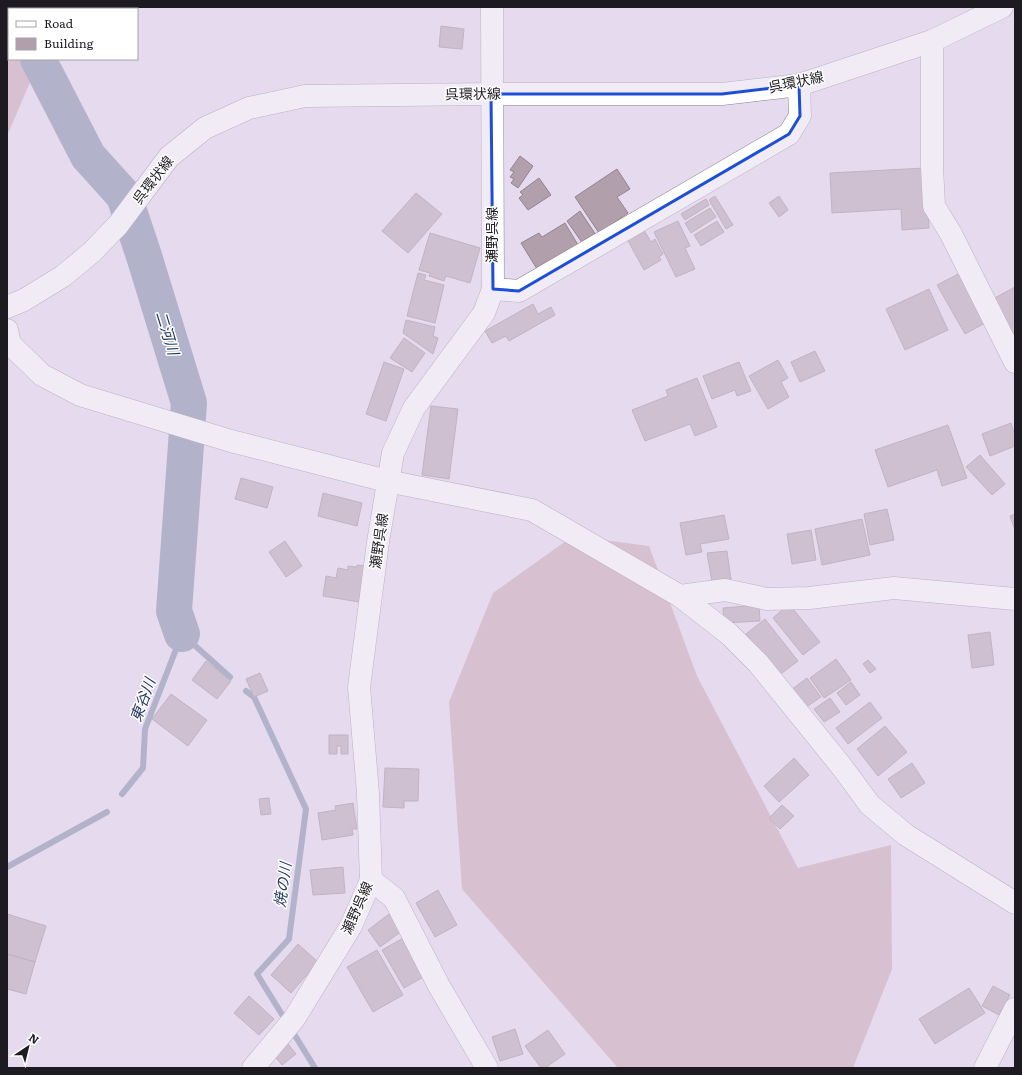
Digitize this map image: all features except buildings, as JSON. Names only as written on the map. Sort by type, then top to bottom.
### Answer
[{"type":"street","name":"瀬野呉線","points":[[253,1068],[294,1019],[350,926],[371,880],[368,793],[359,687],[387,481],[393,453],[414,408],[484,313],[493,289],[491,94],[492,7]]},
{"type":"street","name":"呉環状線","points":[[7,307],[24,300],[63,276],[92,252],[118,224],[145,191],[169,157],[205,128],[249,108],[305,96],[722,94],[799,84],[932,41],[1002,7]]},
{"type":"street","points":[[932,41],[932,167],[934,206],[951,234],[1015,362]]},
{"type":"street","points":[[493,289],[519,292],[789,134],[800,116],[799,84]]},
{"type":"street","points":[[7,330],[10,344],[42,376],[80,395],[231,441],[387,481],[532,510],[680,596],[729,634],[758,663],[870,804],[906,835],[1015,903]]},
{"type":"street","points":[[680,596],[725,590],[767,599],[809,598],[894,588],[1015,600]]},
{"type":"street","points":[[371,880],[394,898],[439,986],[487,1068]]},
{"type":"street","points":[[985,1068],[1015,1009]]},
{"type":"highlighted area","points":[[799,85],[800,116],[789,134],[519,291],[493,289],[491,94],[722,94]]},
{"type":"shaded area","points":[[7,7],[63,7],[8,8],[8,60],[40,60],[7,136]]},
{"type":"shaded area","points":[[573,536],[649,546],[697,676],[798,868],[891,845],[892,969],[853,1068],[618,1068],[462,889],[449,702],[493,593]]},
{"type":"waterway","name":"二河川","points":[[39,60],[88,156],[124,196],[189,403],[174,611],[182,634]]},
{"type":"waterway","name":"東谷川","points":[[122,794],[143,768],[145,729],[182,634],[230,677]]},
{"type":"waterway","name":"焼の川","points":[[246,691],[254,697],[306,809],[289,939],[257,974],[286,1021]]},
{"type":"waterway","name":"東谷川","points":[[7,867],[107,812]]},
{"type":"waterway","name":"焼の川","points":[[291,1029],[315,1068]]}]
